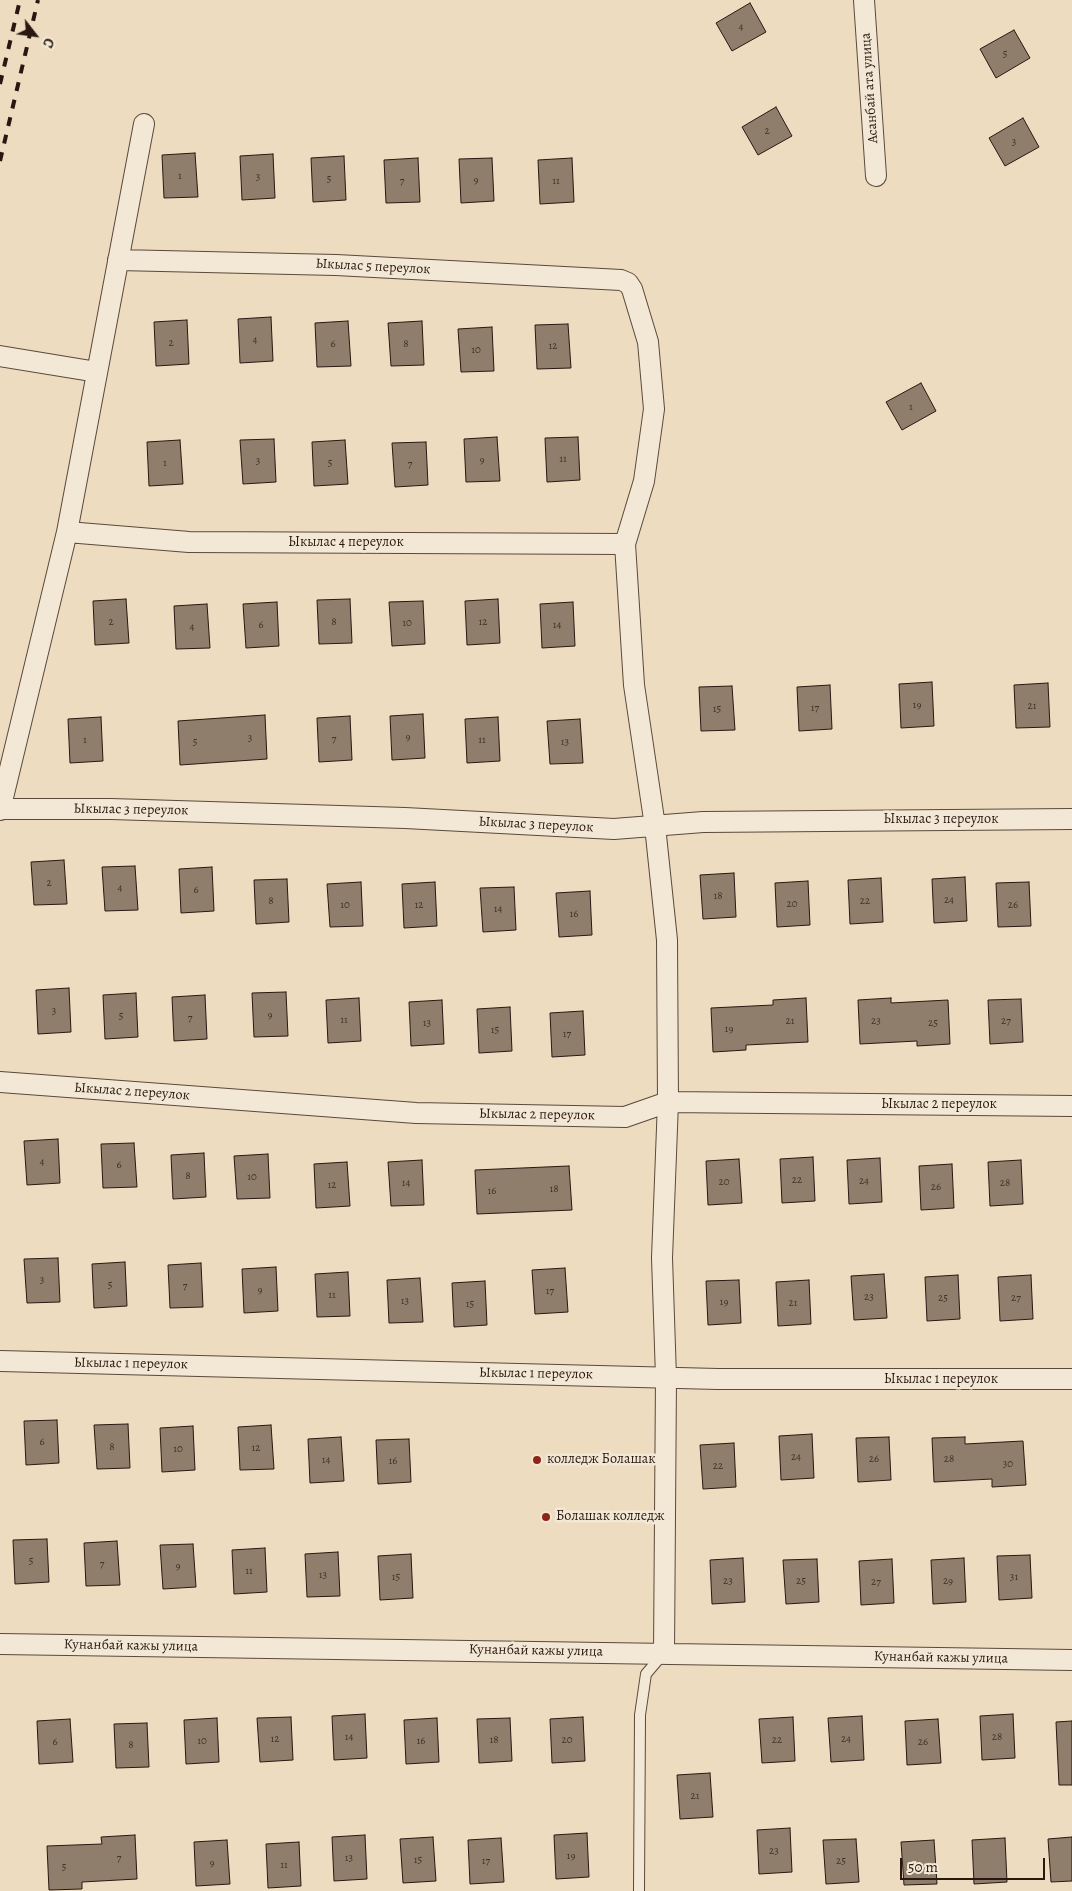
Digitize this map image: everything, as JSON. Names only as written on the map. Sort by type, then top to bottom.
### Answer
[{"type":"street","name":"Асанбай ата улица","points":[[864,0],[876,176]]},
{"type":"street","points":[[0,809],[67,532],[144,124]]},
{"type":"street","name":"Ыкылас 5 переулок","points":[[118,260],[336,265],[621,280],[628,283],[648,342],[654,409],[644,480],[625,544]]},
{"type":"street","points":[[0,356],[97,372]]},
{"type":"street","name":"Ыкылас 4 переулок","points":[[67,532],[189,542],[625,544]]},
{"type":"street","points":[[625,544],[634,685],[655,826],[666,940],[668,1102],[662,1258],[666,1377],[664,1653]]},
{"type":"street","name":"Ыкылас 3 переулок","points":[[0,809],[111,809],[395,818],[614,829],[703,822],[1072,819]]},
{"type":"street","name":"Ыкылас 2 переулок","points":[[0,1082],[416,1113],[625,1117],[668,1102],[1072,1106]]},
{"type":"street","name":"Ыкылас 1 переулок","points":[[0,1361],[666,1377],[718,1380],[1072,1379]]},
{"type":"street","name":"Кунанбай кажы улица","points":[[0,1644],[1072,1660]]},
{"type":"lane","points":[[639,1891],[640,1715],[646,1674],[664,1653]]},
{"type":"building","points":[[750,3],[766,32],[732,51],[716,23]]},
{"type":"building","points":[[1014,30],[1030,58],[996,78],[980,49]]},
{"type":"building","points":[[776,107],[792,136],[758,155],[742,127]]},
{"type":"building","points":[[1023,118],[1039,147],[1005,166],[989,138]]},
{"type":"building","points":[[195,153],[198,197],[164,198],[162,155]]},
{"type":"building","points":[[273,154],[275,198],[242,200],[240,156]]},
{"type":"building","points":[[344,156],[346,200],[313,202],[311,158]]},
{"type":"building","points":[[418,158],[420,202],[386,203],[384,160]]},
{"type":"building","points":[[492,158],[494,201],[461,203],[459,159]]},
{"type":"building","points":[[572,158],[574,202],[540,204],[538,160]]},
{"type":"building","points":[[271,317],[273,361],[240,363],[238,319]]},
{"type":"building","points":[[187,320],[189,364],[156,366],[154,322]]},
{"type":"building","points":[[348,321],[351,366],[317,367],[315,323]]},
{"type":"building","points":[[422,321],[424,365],[391,366],[388,323]]},
{"type":"building","points":[[568,324],[571,368],[537,369],[535,325]]},
{"type":"building","points":[[492,327],[494,371],[461,372],[458,329]]},
{"type":"building","points":[[921,383],[936,411],[902,430],[886,402]]},
{"type":"building","points":[[497,437],[500,481],[466,482],[464,439]]},
{"type":"building","points":[[578,437],[580,480],[547,482],[545,438]]},
{"type":"building","points":[[274,439],[276,482],[243,484],[240,440]]},
{"type":"building","points":[[180,440],[183,484],[149,486],[147,442]]},
{"type":"building","points":[[345,440],[348,484],[314,486],[312,442]]},
{"type":"building","points":[[426,442],[428,485],[395,487],[392,443]]},
{"type":"building","points":[[126,599],[129,643],[95,645],[93,601]]},
{"type":"building","points":[[350,599],[352,643],[319,644],[317,600]]},
{"type":"building","points":[[498,599],[500,643],[467,645],[465,601]]},
{"type":"building","points":[[423,601],[425,644],[392,646],[389,602]]},
{"type":"building","points":[[277,602],[279,646],[246,648],[243,604]]},
{"type":"building","points":[[573,602],[575,646],[542,648],[540,604]]},
{"type":"building","points":[[207,604],[210,648],[176,649],[174,606]]},
{"type":"building","points":[[932,682],[934,726],[901,728],[899,684]]},
{"type":"building","points":[[1048,683],[1050,727],[1016,728],[1014,685]]},
{"type":"building","points":[[830,685],[832,729],[799,731],[797,687]]},
{"type":"building","points":[[732,686],[735,730],[701,731],[699,687]]},
{"type":"building","points":[[423,714],[425,758],[392,760],[390,716]]},
{"type":"building","points":[[265,715],[267,759],[180,765],[178,721]]},
{"type":"building","points":[[350,716],[352,760],[319,762],[317,718]]},
{"type":"building","points":[[101,717],[103,761],[70,763],[68,719]]},
{"type":"building","points":[[498,717],[500,761],[467,763],[465,719]]},
{"type":"building","points":[[580,719],[583,763],[550,764],[547,721]]},
{"type":"building","points":[[64,860],[67,904],[34,905],[31,862]]},
{"type":"building","points":[[135,866],[138,910],[105,911],[102,867]]},
{"type":"building","points":[[212,867],[214,911],[181,913],[179,869]]},
{"type":"building","points":[[734,873],[736,917],[703,919],[700,875]]},
{"type":"building","points":[[965,877],[967,921],[934,923],[932,879]]},
{"type":"building","points":[[881,878],[883,922],[850,924],[848,880]]},
{"type":"building","points":[[287,879],[289,922],[256,924],[254,880]]},
{"type":"building","points":[[808,881],[810,925],[777,927],[775,883]]},
{"type":"building","points":[[361,882],[363,926],[330,927],[327,884]]},
{"type":"building","points":[[435,882],[437,926],[404,928],[402,884]]},
{"type":"building","points":[[1029,882],[1031,926],[998,927],[996,883]]},
{"type":"building","points":[[514,887],[516,930],[483,932],[480,888]]},
{"type":"building","points":[[590,891],[592,935],[559,937],[556,893]]},
{"type":"building","points":[[69,988],[71,1032],[38,1034],[36,990]]},
{"type":"building","points":[[286,992],[288,1036],[254,1037],[252,993]]},
{"type":"building","points":[[136,993],[138,1037],[105,1039],[103,995]]},
{"type":"building","points":[[205,995],[207,1039],[174,1041],[172,997]]},
{"type":"building","points":[[359,998],[361,1041],[328,1043],[326,1000]]},
{"type":"building","points":[[806,998],[808,1042],[746,1045],[746,1050],[713,1052],[711,1008],[773,1005],[773,1000]]},
{"type":"building","points":[[891,998],[891,1003],[948,1000],[950,1044],[917,1046],[917,1041],[860,1044],[858,1000]]},
{"type":"building","points":[[1021,999],[1023,1042],[990,1044],[988,1000]]},
{"type":"building","points":[[442,1000],[444,1044],[411,1046],[409,1002]]},
{"type":"building","points":[[510,1007],[512,1051],[479,1053],[477,1009]]},
{"type":"building","points":[[583,1011],[585,1055],[552,1057],[550,1013]]},
{"type":"building","points":[[58,1139],[60,1183],[27,1185],[24,1141]]},
{"type":"building","points":[[134,1143],[137,1187],[103,1188],[101,1144]]},
{"type":"building","points":[[204,1153],[206,1197],[173,1199],[171,1155]]},
{"type":"building","points":[[268,1154],[270,1198],[237,1199],[234,1156]]},
{"type":"building","points":[[813,1157],[815,1201],[782,1203],[780,1159]]},
{"type":"building","points":[[880,1158],[882,1202],[849,1204],[847,1160]]},
{"type":"building","points":[[739,1159],[742,1203],[708,1205],[706,1161]]},
{"type":"building","points":[[422,1160],[424,1205],[391,1206],[388,1162]]},
{"type":"building","points":[[1021,1160],[1023,1204],[990,1206],[988,1162]]},
{"type":"building","points":[[347,1162],[350,1206],[316,1208],[314,1164]]},
{"type":"building","points":[[952,1164],[954,1208],[921,1210],[919,1166]]},
{"type":"building","points":[[569,1166],[572,1210],[477,1214],[475,1170]]},
{"type":"building","points":[[58,1258],[60,1302],[27,1303],[24,1259]]},
{"type":"building","points":[[125,1262],[127,1306],[94,1308],[92,1264]]},
{"type":"building","points":[[201,1263],[203,1307],[170,1308],[168,1265]]},
{"type":"building","points":[[276,1267],[278,1311],[244,1313],[242,1269]]},
{"type":"building","points":[[565,1268],[568,1312],[535,1314],[532,1270]]},
{"type":"building","points":[[348,1272],[350,1316],[317,1317],[315,1274]]},
{"type":"building","points":[[884,1274],[887,1318],[854,1320],[851,1276]]},
{"type":"building","points":[[958,1275],[960,1319],[927,1321],[925,1277]]},
{"type":"building","points":[[1031,1275],[1033,1319],[1000,1321],[998,1277]]},
{"type":"building","points":[[420,1278],[423,1322],[389,1323],[387,1280]]},
{"type":"building","points":[[739,1280],[741,1323],[708,1325],[706,1281]]},
{"type":"building","points":[[809,1280],[811,1324],[778,1326],[776,1282]]},
{"type":"building","points":[[485,1281],[487,1325],[454,1327],[452,1283]]},
{"type":"building","points":[[57,1420],[59,1463],[26,1465],[24,1421]]},
{"type":"building","points":[[128,1424],[130,1468],[97,1469],[94,1425]]},
{"type":"building","points":[[271,1425],[274,1469],[240,1470],[238,1427]]},
{"type":"building","points":[[193,1426],[195,1470],[162,1472],[160,1428]]},
{"type":"building","points":[[812,1434],[814,1478],[781,1480],[779,1436]]},
{"type":"building","points":[[341,1437],[344,1481],[310,1483],[308,1439]]},
{"type":"building","points":[[889,1437],[891,1480],[858,1482],[856,1438]]},
{"type":"building","points":[[965,1437],[965,1444],[1023,1441],[1026,1485],[992,1487],[992,1479],[934,1482],[932,1438]]},
{"type":"building","points":[[409,1439],[411,1482],[378,1484],[376,1440]]},
{"type":"building","points":[[734,1443],[736,1487],[703,1489],[700,1445]]},
{"type":"building","points":[[47,1539],[49,1582],[15,1584],[13,1540]]},
{"type":"building","points":[[117,1541],[120,1585],[86,1586],[84,1543]]},
{"type":"building","points":[[193,1544],[196,1587],[163,1589],[160,1545]]},
{"type":"building","points":[[265,1548],[267,1592],[234,1594],[232,1550]]},
{"type":"building","points":[[338,1552],[340,1596],[307,1597],[305,1554]]},
{"type":"building","points":[[411,1554],[413,1598],[380,1600],[378,1556]]},
{"type":"building","points":[[1030,1555],[1032,1598],[999,1600],[997,1556]]},
{"type":"building","points":[[743,1558],[745,1602],[712,1604],[710,1560]]},
{"type":"building","points":[[964,1558],[966,1602],[933,1604],[931,1560]]},
{"type":"building","points":[[817,1559],[819,1602],[786,1604],[783,1560]]},
{"type":"building","points":[[892,1559],[894,1603],[861,1605],[859,1561]]},
{"type":"building","points":[[365,1714],[367,1758],[334,1760],[332,1716]]},
{"type":"building","points":[[1013,1714],[1015,1758],[982,1760],[980,1716]]},
{"type":"building","points":[[862,1716],[864,1760],[831,1762],[828,1718]]},
{"type":"building","points":[[291,1717],[293,1760],[260,1762],[257,1718]]},
{"type":"building","points":[[583,1717],[585,1761],[552,1763],[550,1719]]},
{"type":"building","points":[[793,1717],[795,1761],[762,1763],[759,1719]]},
{"type":"building","points":[[217,1718],[219,1762],[186,1764],[184,1720]]},
{"type":"building","points":[[437,1718],[439,1762],[406,1764],[404,1720]]},
{"type":"building","points":[[510,1718],[512,1761],[479,1763],[477,1719]]},
{"type":"building","points":[[70,1719],[73,1762],[39,1764],[37,1721]]},
{"type":"building","points":[[938,1719],[941,1763],[907,1765],[905,1721]]},
{"type":"building","points":[[1072,1721],[1072,1785],[1059,1785],[1056,1722]]},
{"type":"building","points":[[147,1723],[149,1767],[116,1768],[114,1724]]},
{"type":"building","points":[[710,1773],[713,1817],[680,1819],[677,1775]]},
{"type":"building","points":[[790,1828],[792,1872],[759,1874],[757,1830]]},
{"type":"building","points":[[587,1833],[589,1877],[556,1879],[554,1835]]},
{"type":"building","points":[[135,1835],[137,1879],[82,1882],[82,1889],[49,1890],[47,1846],[102,1844],[101,1837]]},
{"type":"building","points":[[365,1835],[367,1879],[334,1881],[332,1837]]},
{"type":"building","points":[[433,1837],[436,1881],[403,1883],[400,1839]]},
{"type":"building","points":[[1072,1837],[1072,1881],[1051,1882],[1048,1839]]},
{"type":"building","points":[[501,1838],[504,1882],[470,1884],[468,1840]]},
{"type":"building","points":[[1005,1838],[1007,1882],[974,1884],[972,1840]]},
{"type":"building","points":[[856,1839],[859,1882],[826,1884],[823,1840]]},
{"type":"building","points":[[227,1840],[230,1884],[196,1886],[194,1842]]},
{"type":"building","points":[[934,1840],[937,1884],[904,1885],[901,1842]]},
{"type":"building","points":[[299,1842],[301,1886],[268,1888],[266,1844]]},
{"type":"railway","points":[[0,84],[20,0]]},
{"type":"railway","points":[[0,161],[38,0]]},
{"type":"place","name":"колледж Болашак","points":[[537,1460]]},
{"type":"place","name":"Болашак колледж","points":[[546,1517]]}]
